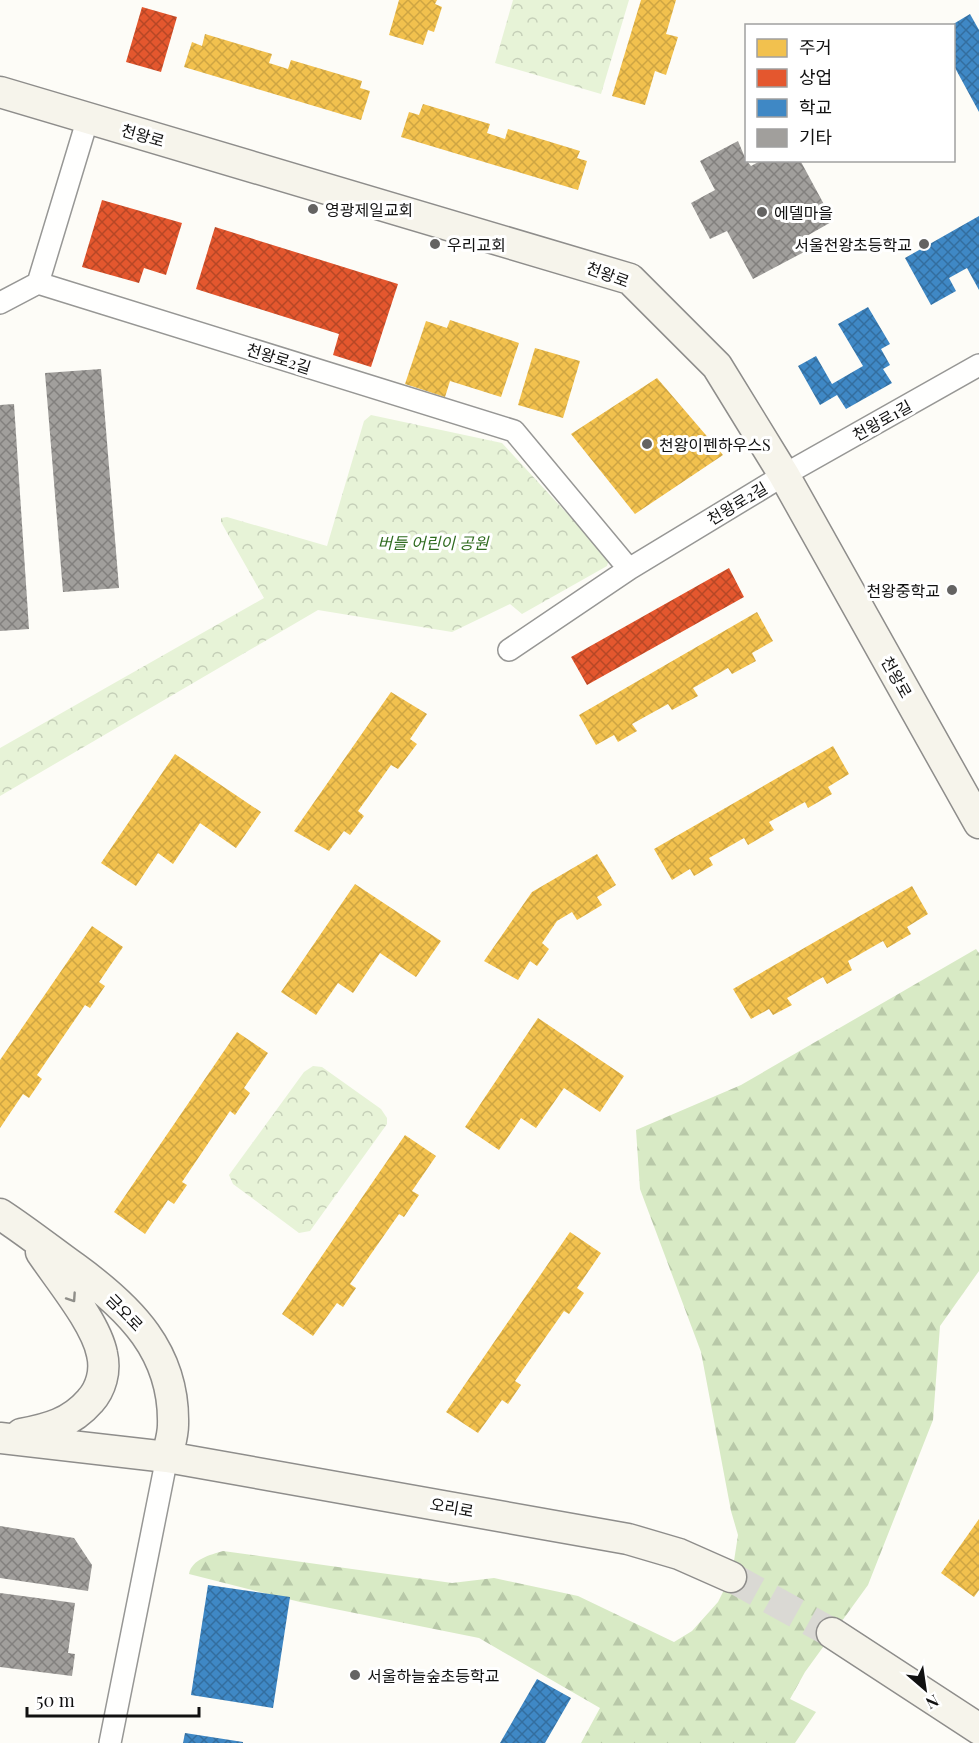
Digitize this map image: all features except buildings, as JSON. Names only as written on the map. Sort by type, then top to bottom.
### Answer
[{"type":"main road","name":"천왕로","points":[[0,92],[630,279],[717,366],[784,475],[979,823]]},
{"type":"main road","name":"금오로","points":[[0,1215],[100,1286],[140,1324],[155,1348],[166,1374],[172,1403],[173,1427],[167,1457]]},
{"type":"main road","points":[[0,1438],[48,1430],[67,1421],[82,1411],[96,1394],[104,1372],[103,1355],[97,1338],[27,1233]]},
{"type":"main road","name":"오리로","points":[[0,1438],[167,1457],[628,1539],[679,1554],[731,1577]]},
{"type":"main road","points":[[832,1634],[979,1729]]},
{"type":"street","points":[[0,303],[38,283],[88,118]]},
{"type":"street","name":"천왕로2길","points":[[38,283],[514,431],[629,569]]},
{"type":"street","name":"천왕로1길","points":[[784,475],[979,365]]},
{"type":"street","name":"천왕로2길","points":[[509,650],[629,569],[784,475]]},
{"type":"street","points":[[110,1743],[167,1457]]},
{"type":"green space","points":[[513,0],[629,0],[601,94],[495,63]]},
{"type":"green space","name":"버들 어린이 공원","points":[[371,415],[502,443],[609,559],[607,566],[522,614],[510,604],[452,632],[318,610],[0,796],[0,748],[264,598],[221,522],[221,518],[227,517],[327,546],[364,421]]},
{"type":"green space","points":[[976,949],[979,953],[979,1271],[940,1326],[933,1420],[868,1585],[805,1672],[790,1699],[816,1712],[795,1743],[581,1743],[600,1708],[479,1638],[300,1602],[189,1574],[198,1561],[223,1551],[452,1583],[494,1578],[578,1596],[674,1642],[692,1631],[718,1602],[732,1574],[738,1535],[731,1511],[701,1352],[640,1189],[636,1130],[741,1085]]},
{"type":"green space","points":[[313,1066],[322,1067],[381,1109],[387,1118],[387,1124],[310,1231],[299,1233],[233,1184],[229,1175],[304,1072]]},
{"type":"tunnel","points":[[731,1577],[832,1633]]},
{"type":"place","name":"영광제일교회","points":[[313,209]]},
{"type":"place","name":"에델마을","points":[[762,212]]},
{"type":"place","name":"우리교회","points":[[435,244]]},
{"type":"place","name":"서울천왕초등학교","points":[[924,244]]},
{"type":"place","name":"천왕이펜하우스S","points":[[647,444]]},
{"type":"place","name":"천왕중학교","points":[[952,590]]},
{"type":"place","name":"서울하늘숲초등학교","points":[[355,1675]]}]
